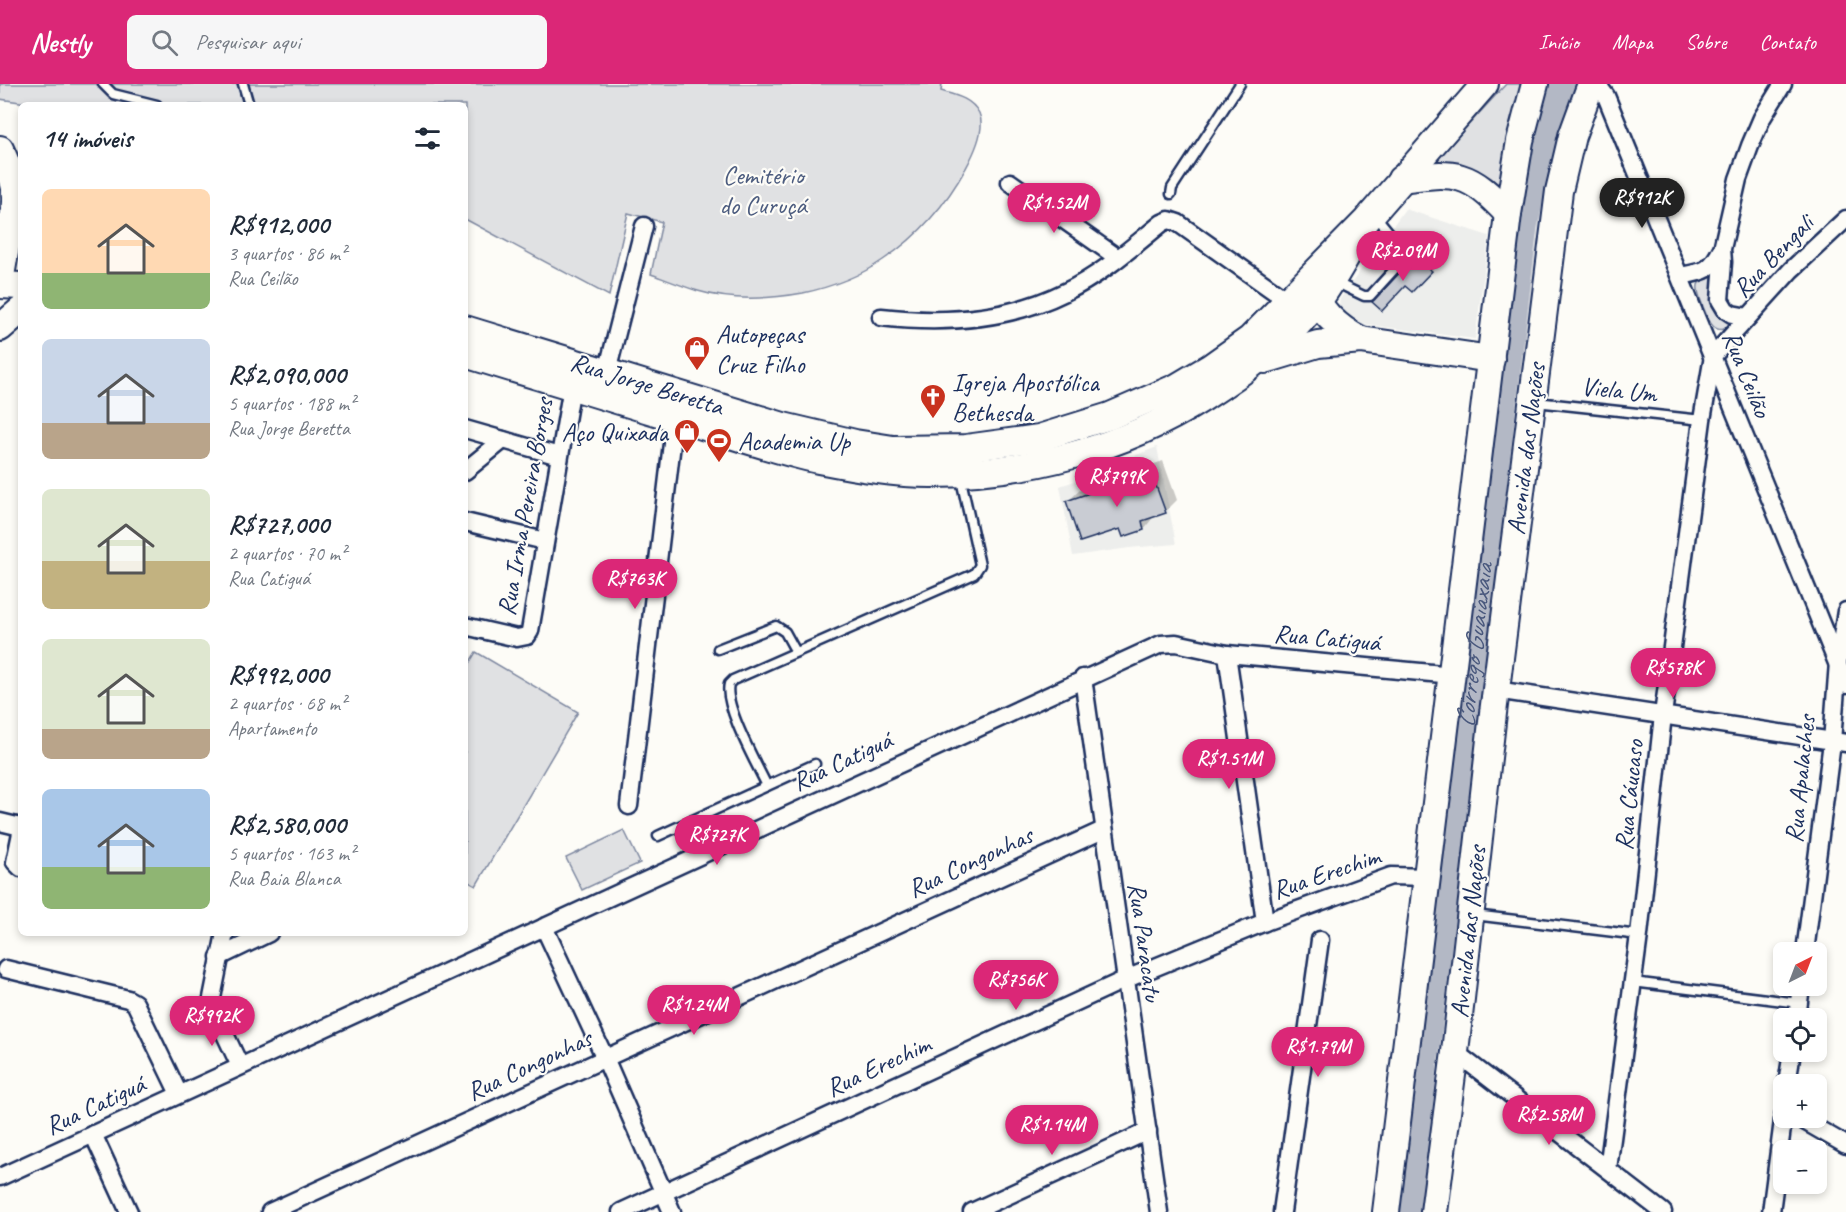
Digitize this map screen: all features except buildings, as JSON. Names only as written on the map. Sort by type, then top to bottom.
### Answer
[{"type":"main road","name":"Rua Jorge Beretta","points":[[468,330],[783,426],[855,443],[893,449],[929,449],[1003,444],[1039,438],[1110,416],[1177,387],[1229,355],[1250,339],[1370,217],[1485,84]]},
{"type":"main road","name":"Avenida das Nações","points":[[1386,1212],[1508,214],[1520,141],[1535,84]]},
{"type":"main road","name":"Avenida das Nações","points":[[1434,1212],[1455,1052],[1496,690],[1559,191],[1572,136],[1591,84]]},
{"type":"main road","points":[[0,144],[18,153]]},
{"type":"main road","points":[[0,149],[11,172],[15,189],[14,211],[5,235],[0,283],[18,286]]},
{"type":"main road","points":[[1401,179],[1439,174],[1466,179],[1484,189],[1508,214]]},
{"type":"main road","name":"Rua Jorge Beretta","points":[[468,355],[817,459],[889,471],[929,474],[1006,469],[1045,462],[1119,440],[1189,407],[1252,364],[1294,328],[1326,291],[1370,217]]},
{"type":"main road","points":[[1326,291],[1337,326],[1361,340]]},
{"type":"main road","points":[[0,328],[18,313]]},
{"type":"main road","points":[[1252,364],[1318,344],[1361,340],[1491,359]]},
{"type":"street","name":"Rua Ceilão","points":[[1598,84],[1606,96],[1846,685]]},
{"type":"street","points":[[1680,276],[1708,269],[1716,262],[1722,249],[1738,179],[1750,146],[1762,118],[1783,84]]},
{"type":"street","points":[[1010,182],[1118,258]]},
{"type":"street","name":"Rua Bengali","points":[[1713,356],[1791,270],[1846,219]]},
{"type":"street","points":[[881,318],[931,321],[1005,313],[1046,301],[1066,292],[1118,258],[1169,220],[1174,221],[1288,302]]},
{"type":"street","points":[[607,372],[644,225]]},
{"type":"street","points":[[1722,249],[1720,300],[1726,310],[1732,314],[1748,317]]},
{"type":"street","name":"Rua Cáucaso","points":[[1608,1169],[1639,935],[1663,715],[1702,420],[1713,356]]},
{"type":"street","name":"Rua Irma Pereira Borges","points":[[468,627],[517,638],[527,636],[532,626],[572,387]]},
{"type":"street","points":[[629,806],[675,418]]},
{"type":"street","points":[[468,430],[559,456]]},
{"type":"street","points":[[468,469],[503,440]]},
{"type":"street","points":[[468,523],[545,541]]},
{"type":"street","name":"Rua Apalaches","points":[[1807,942],[1839,743],[1838,662],[1846,611]]},
{"type":"street","name":"Rua Catiguá","points":[[0,1177],[1161,644],[1176,644],[1227,654],[1453,675]]},
{"type":"street","points":[[1227,654],[1265,922]]},
{"type":"street","name":"Rua Paracatu","points":[[1083,678],[1159,1212]]},
{"type":"street","points":[[1496,690],[1839,743]]},
{"type":"street","points":[[0,822],[18,825]]},
{"type":"street","name":"Rua Congonhas","points":[[270,1212],[1103,830]]},
{"type":"street","points":[[18,848],[15,862],[18,865]]},
{"type":"street","name":"Rua Erechim","points":[[621,1212],[1125,980],[1265,922],[1390,876],[1427,877]]},
{"type":"street","points":[[544,927],[605,1058],[672,1212]]},
{"type":"street","points":[[224,936],[212,998],[213,1006],[240,1066]]},
{"type":"street","points":[[219,957],[263,936]]},
{"type":"street","points":[[1282,1212],[1320,940]]},
{"type":"street","name":"Rua Catiguá","points":[[6,969],[135,1002],[179,1094]]},
{"type":"street","points":[[1455,1052],[1663,1212]]},
{"type":"street","points":[[1771,1212],[1782,1128]]},
{"type":"street","points":[[1816,1128],[1846,1145]]},
{"type":"street","points":[[972,1212],[1148,1131]]},
{"type":"street","points":[[93,1134],[129,1212]]},
{"type":"lane","points":[[103,84],[112,93],[146,102]]},
{"type":"lane","points":[[243,84],[248,102]]},
{"type":"lane","points":[[1171,194],[1172,188],[1240,84]]},
{"type":"lane","points":[[1326,291],[1370,296],[1401,262],[1402,248],[1370,217]]},
{"type":"lane","name":"Viela Um","points":[[1532,401],[1702,420]]},
{"type":"lane","points":[[767,786],[733,714],[728,689],[733,680],[960,580],[977,570],[980,565],[959,473]]},
{"type":"lane","points":[[718,649],[776,626],[785,632],[796,652]]},
{"type":"lane","points":[[658,836],[815,764]]},
{"type":"lane","points":[[1470,914],[1639,935]]},
{"type":"lane","points":[[1633,982],[1781,1008]]},
{"type":"shaded area","points":[[1405,209],[1489,236],[1475,339],[1362,324],[1342,313],[1339,306],[1340,299]]},
{"type":"shaded area","points":[[1157,447],[1176,544],[1073,556],[1060,486],[1117,467],[1121,461]]},
{"type":"green space","name":"Cemitério do Curuçá","points":[[0,84],[942,84],[941,91],[962,98],[976,108],[981,124],[974,153],[957,183],[938,209],[902,246],[855,276],[814,291],[777,297],[737,298],[698,291],[651,274],[662,222],[628,213],[609,296],[468,221],[468,102],[20,102],[0,99]]},
{"type":"green space","points":[[1506,84],[1524,84],[1515,109],[1498,189],[1429,168]]},
{"type":"green space","points":[[1565,94],[1570,102],[1559,136],[1547,191],[1484,709],[1472,707],[1530,227],[1547,147]]},
{"type":"green space","points":[[1713,274],[1733,319],[1731,327],[1726,329],[1713,326],[1699,294],[1699,283]]},
{"type":"green space","points":[[476,652],[578,712],[476,886],[468,882],[468,665]]},
{"type":"green space","points":[[1471,714],[1483,716],[1423,1208],[1417,1208],[1419,1152]]},
{"type":"green space","points":[[624,830],[640,863],[582,890],[566,858]]},
{"type":"waterway","name":"Córrego Guaiaxaia","points":[[1410,1210],[1415,1141],[1524,226],[1541,145],[1562,85]]},
{"type":"place","name":"Autopeças Cruz Filho","points":[[697,372]]},
{"type":"place","name":"Igreja Apostólica Bethesda","points":[[933,420]]},
{"type":"place","name":"Aço Quixada","points":[[687,455]]},
{"type":"place","name":"Academia Up","points":[[719,464]]}]
